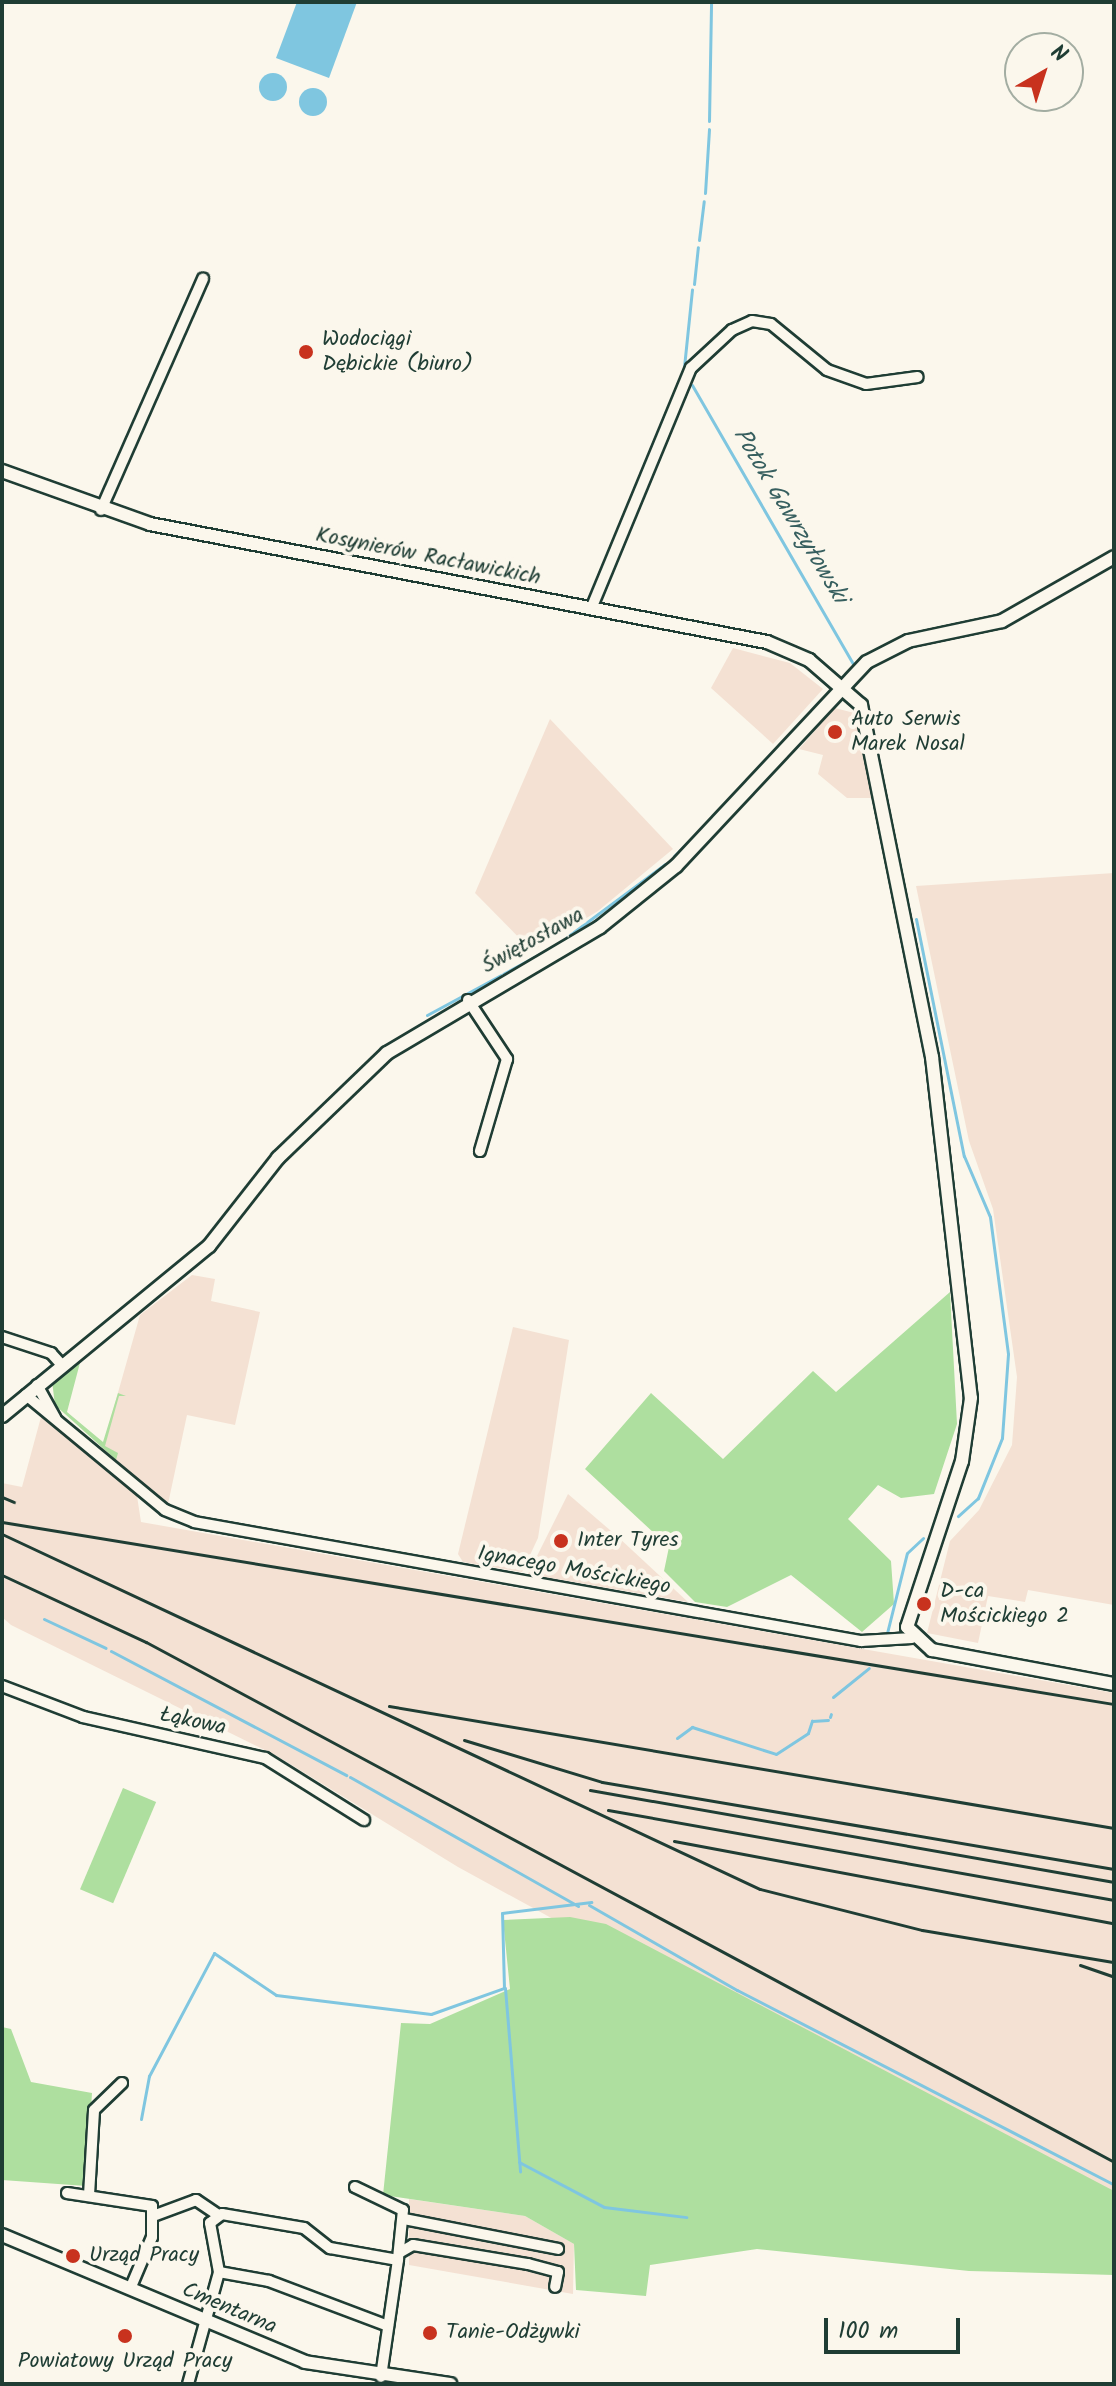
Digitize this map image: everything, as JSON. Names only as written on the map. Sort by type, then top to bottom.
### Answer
[{"type":"street","points":[[101,510],[203,279]]},
{"type":"street","points":[[591,609],[691,368],[732,330],[762,321],[850,380],[885,385],[918,377]]},
{"type":"street","name":"Kosynierów Racławickich","points":[[2,471],[101,510],[782,646],[842,687],[870,722],[932,1057],[968,1346],[968,1432],[908,1614],[912,1638]]},
{"type":"street","name":"Świętosława","points":[[2,1416],[61,1364],[209,1246],[267,1170],[360,1076],[468,1000],[570,945],[652,887],[842,687],[886,650],[1002,621],[1114,557]]},
{"type":"street","points":[[468,1000],[507,1059],[480,1151]]},
{"type":"street","points":[[2,1337],[51,1353],[61,1364]]},
{"type":"street","name":"Ignacego Mościckiego","points":[[37,1385],[56,1420]]},
{"type":"street","name":"Ignacego Mościckiego","points":[[26,1395],[165,1510],[194,1522],[833,1636],[890,1644],[912,1638],[932,1650],[1114,1684]]},
{"type":"street","name":"Łąkowa","points":[[2,1686],[83,1717],[265,1758],[364,1820]]},
{"type":"street","points":[[89,2195],[96,2104],[122,2083]]},
{"type":"street","points":[[355,2187],[362,2197],[398,2205],[404,2219],[381,2377]]},
{"type":"street","points":[[67,2193],[143,2199],[153,2216],[148,2253],[130,2289]]},
{"type":"street","points":[[153,2216],[196,2200],[217,2214],[304,2228],[330,2248],[398,2256],[413,2245],[558,2261]]},
{"type":"street","points":[[188,2384],[203,2320],[219,2272],[208,2237],[217,2214]]},
{"type":"street","points":[[404,2219],[558,2261]]},
{"type":"street","name":"Cmentarna","points":[[2,2235],[305,2362],[381,2377],[450,2384]]},
{"type":"street","points":[[555,2287],[558,2261]]},
{"type":"street","points":[[219,2272],[269,2281],[388,2326]]},
{"type":"shaded area","points":[[733,648],[790,663],[823,689],[773,744],[711,688]]},
{"type":"shaded area","points":[[835,708],[858,714],[874,798],[847,798],[818,774],[823,755],[799,749]]},
{"type":"shaded area","points":[[550,719],[673,849],[598,911],[532,951],[475,893]]},
{"type":"shaded area","points":[[1114,873],[1114,1605],[1028,1590],[1025,1602],[988,1596],[978,1643],[927,1633],[950,1541],[979,1510],[1012,1445],[1017,1377],[993,1209],[969,1141],[916,886]]},
{"type":"shaded area","points":[[192,1275],[215,1279],[211,1301],[260,1312],[235,1425],[187,1415],[168,1504],[102,1449],[140,1315]]},
{"type":"shaded area","points":[[513,1327],[569,1340],[538,1538],[522,1572],[463,1562],[458,1554]]},
{"type":"shaded area","points":[[41,1417],[137,1496],[141,1522],[1114,1693],[1114,2207],[765,2035],[458,1867],[277,1756],[11,1625],[2,1617],[2,1483],[22,1487]]},
{"type":"shaded area","points":[[568,1494],[618,1537],[688,1602],[528,1574]]},
{"type":"shaded area","points":[[409,2199],[525,2216],[574,2244],[573,2294],[409,2265]]},
{"type":"green space","points":[[950,1292],[957,1424],[934,1494],[901,1498],[878,1485],[848,1519],[891,1561],[894,1604],[862,1632],[791,1575],[727,1607],[695,1602],[664,1571],[669,1547],[585,1469],[651,1393],[723,1459],[813,1371],[836,1392]]},
{"type":"green space","points":[[81,1359],[67,1412],[103,1442],[118,1393],[126,1396],[119,1396],[105,1446],[118,1453],[116,1460],[55,1405],[52,1381]]},
{"type":"green space","points":[[123,1788],[156,1802],[113,1903],[80,1889]]},
{"type":"green space","points":[[570,1917],[606,1924],[1114,2191],[1114,2275],[969,2271],[757,2249],[650,2265],[646,2296],[576,2290],[574,2244],[525,2216],[383,2195],[401,2023],[430,2024],[510,1989],[503,1920]]},
{"type":"green space","points":[[2,2027],[11,2029],[31,2082],[92,2093],[86,2186],[2,2180]]},
{"type":"water","points":[[297,2],[357,2],[329,78],[276,58]]},
{"type":"water","points":[[273,73],[283,77],[287,87],[283,97],[273,101],[263,97],[259,87],[263,77]]},
{"type":"water","points":[[313,88],[323,92],[327,102],[323,112],[313,116],[303,112],[299,102],[303,92]]},
{"type":"waterway","name":"Potok Gawrzyłowski","points":[[709,121],[711,2]]},
{"type":"waterway","name":"Potok Gawrzyłowski","points":[[705,193],[709,129]]},
{"type":"waterway","name":"Potok Gawrzyłowski","points":[[699,240],[704,201]]},
{"type":"waterway","name":"Potok Gawrzyłowski","points":[[694,284],[698,247]]},
{"type":"waterway","name":"Potok Gawrzyłowski","points":[[684,367],[692,289]]},
{"type":"waterway","name":"Potok Gawrzyłowski","points":[[692,385],[853,664]]},
{"type":"waterway","name":"Potok Gawrzyłowski","points":[[762,764],[821,700]]},
{"type":"waterway","name":"Potok Gawrzyłowski","points":[[674,856],[706,825]]},
{"type":"waterway","name":"Potok Gawrzyłowski","points":[[567,937],[665,864]]},
{"type":"waterway","points":[[916,919],[964,1156],[990,1217],[1008,1354],[1002,1438],[978,1498],[958,1516]]},
{"type":"waterway","name":"Potok Gawrzyłowski","points":[[427,1015],[549,949]]},
{"type":"waterway","points":[[887,1633],[907,1553],[923,1538]]},
{"type":"waterway","points":[[44,1619],[106,1648]]},
{"type":"waterway","points":[[111,1651],[346,1775]]},
{"type":"waterway","points":[[833,1697],[869,1668]]},
{"type":"waterway","points":[[677,1738],[692,1727],[776,1754],[808,1733],[812,1721],[828,1720]]},
{"type":"waterway","points":[[350,1777],[578,1906]]},
{"type":"waterway","points":[[141,2119],[149,2076],[214,1953],[276,1995],[431,2014],[504,1988],[502,1913],[591,1902]]},
{"type":"waterway","points":[[589,1905],[737,1990],[1114,2185]]},
{"type":"waterway","points":[[505,1988],[520,2171]]},
{"type":"waterway","points":[[519,2162],[604,2207],[686,2217]]},
{"type":"railway","points":[[2,1497],[14,1502]]},
{"type":"railway","points":[[2,1522],[1114,1704]]},
{"type":"railway","points":[[2,1534],[760,1889],[922,1930],[1114,1962]]},
{"type":"railway","points":[[2,1575],[146,1642],[1114,2162]]},
{"type":"railway","points":[[389,1706],[1114,1828]]},
{"type":"railway","points":[[464,1740],[602,1782],[1114,1869]]},
{"type":"railway","points":[[590,1790],[1114,1882]]},
{"type":"railway","points":[[608,1810],[1114,1900]]},
{"type":"railway","points":[[674,1841],[1114,1923]]},
{"type":"railway","points":[[1080,1965],[1114,1977]]},
{"type":"place","name":"Wodociągi Dębickie (biuro)","points":[[306,352]]},
{"type":"place","name":"Auto Serwis Marek Nosal","points":[[835,732]]},
{"type":"place","name":"Inter Tyres","points":[[561,1541]]},
{"type":"place","name":"D-ca Mościckiego 2","points":[[924,1604]]},
{"type":"place","name":"Urząd Pracy","points":[[73,2256]]},
{"type":"place","name":"Tanie-Odżywki","points":[[430,2333]]},
{"type":"place","name":"Powiatowy Urząd Pracy","points":[[125,2336]]}]
